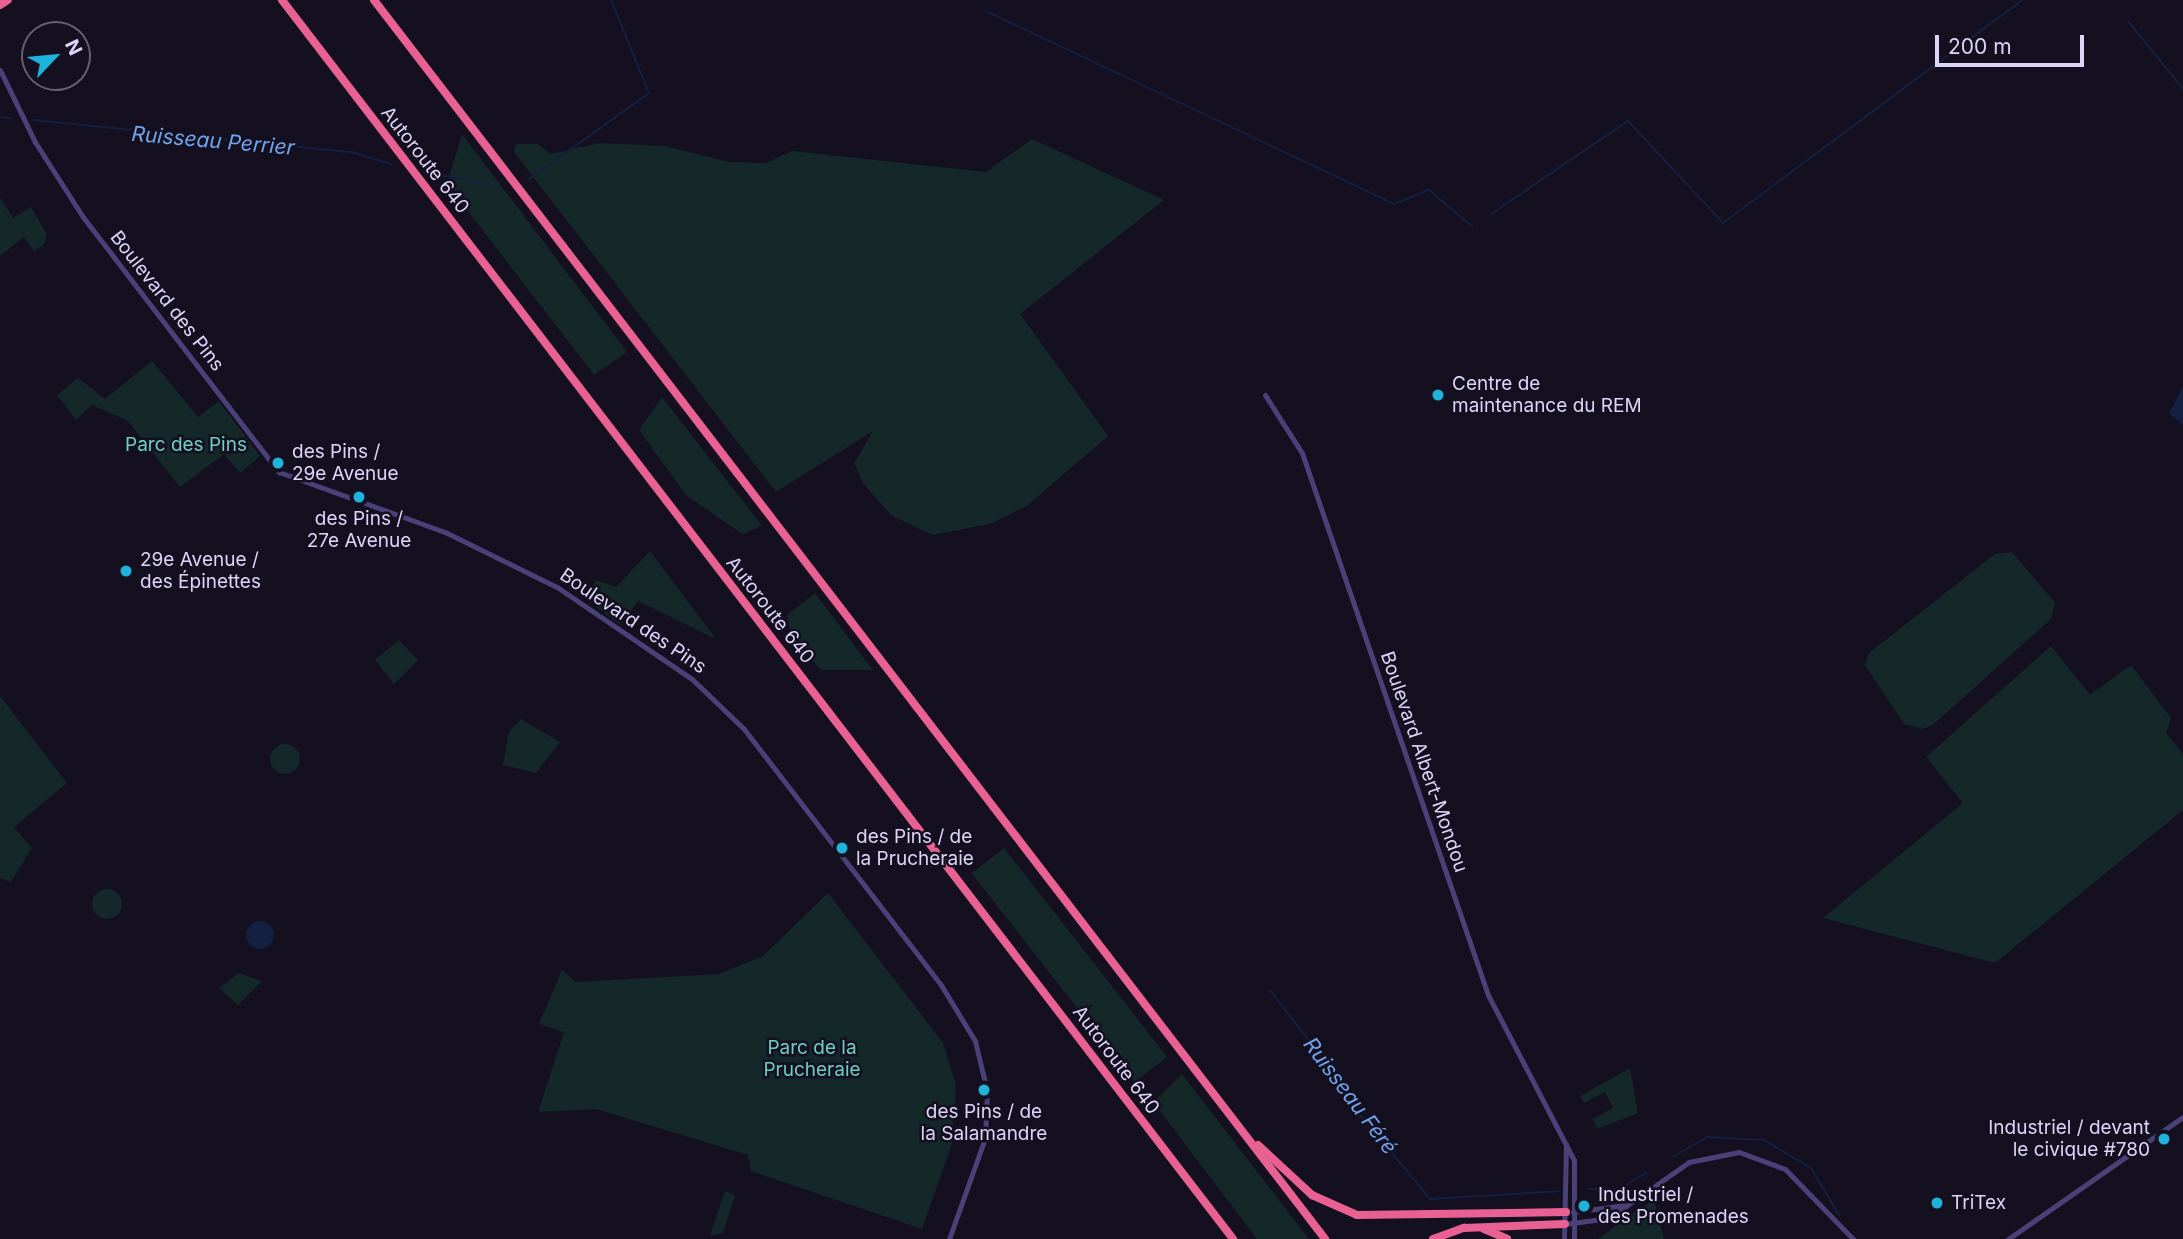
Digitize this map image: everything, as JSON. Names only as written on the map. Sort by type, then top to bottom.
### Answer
[{"type":"highway","name":"Autoroute 640","points":[[282,0],[1233,1239]]},
{"type":"highway","points":[[374,0],[1325,1239]]},
{"type":"highway","points":[[1238,1125],[1307,1192],[1351,1214],[1566,1212]]},
{"type":"highway","points":[[1433,1239],[1478,1227],[1565,1224]]},
{"type":"highway","points":[[1478,1227],[1507,1239]]},
{"type":"street","name":"Boulevard des Pins","points":[[0,70],[35,142],[83,217],[279,472],[445,532],[558,587],[692,679],[744,729],[941,985],[975,1041],[987,1091],[985,1138],[948,1239]]},
{"type":"street","name":"Boulevard Albert-Mondou","points":[[1265,395],[1302,453],[1488,995],[1564,1136],[1577,1170],[1574,1239]]},
{"type":"street","points":[[2008,1239],[2183,1117]]},
{"type":"street","name":"Boulevard Albert-Mondou","points":[[1564,1136],[1564,1239]]},
{"type":"street","points":[[1565,1224],[1606,1219],[1698,1158],[1748,1152],[1790,1172],[1853,1239]]},
{"type":"street","points":[[1566,1212],[1631,1203]]},
{"type":"green space","points":[[462,134],[627,352],[594,375],[447,184]]},
{"type":"green space","points":[[1032,139],[1164,200],[1020,314],[1108,436],[1028,505],[990,524],[932,535],[891,515],[863,483],[854,463],[873,431],[776,492],[514,152],[516,144],[538,144],[551,154],[599,143],[665,146],[730,162],[766,163],[792,151],[986,172]]},
{"type":"green space","points":[[0,198],[13,218],[31,207],[47,234],[44,244],[34,251],[24,237],[0,256]]},
{"type":"green space","name":"Parc des Pins","points":[[152,361],[198,417],[219,401],[260,456],[240,473],[224,454],[180,487],[128,421],[92,405],[76,420],[57,395],[78,378],[105,399]]},
{"type":"green space","points":[[662,397],[762,526],[742,534],[686,495],[639,430]]},
{"type":"green space","points":[[650,551],[716,639],[638,601],[620,625],[586,599],[596,580],[616,587]]},
{"type":"green space","points":[[2012,552],[2055,603],[2051,619],[1934,724],[1923,729],[1904,724],[1865,665],[1869,653],[1995,554]]},
{"type":"green space","points":[[815,593],[873,670],[821,670],[791,635],[787,615]]},
{"type":"green space","points":[[399,640],[418,660],[394,684],[375,660]]},
{"type":"green space","points":[[2051,646],[2090,695],[2131,665],[2171,718],[2166,733],[2183,754],[2183,810],[1995,963],[1823,918],[1963,803],[1926,757]]},
{"type":"green space","points":[[0,696],[67,783],[14,827],[32,848],[11,882],[0,878]]},
{"type":"green space","points":[[521,719],[560,742],[536,773],[503,765],[509,732]]},
{"type":"green space","points":[[285,744],[296,748],[300,759],[296,770],[285,774],[274,770],[270,759],[274,748]]},
{"type":"green space","points":[[1004,848],[1167,1057],[1135,1082],[972,873]]},
{"type":"green space","points":[[107,889],[113,890],[121,898],[121,910],[113,918],[107,919],[101,918],[93,910],[92,904],[93,898],[101,890]]},
{"type":"green space","name":"Parc de la Prucheraie","points":[[828,893],[943,1043],[956,1084],[952,1144],[922,1229],[751,1171],[748,1155],[596,1109],[538,1112],[564,1032],[539,1024],[562,970],[576,982],[719,974],[763,956]]},
{"type":"green space","points":[[239,973],[262,981],[238,1005],[219,988]]},
{"type":"green space","points":[[1630,1068],[1638,1113],[1597,1129],[1593,1119],[1613,1108],[1605,1092],[1584,1103],[1580,1096]]},
{"type":"green space","points":[[1182,1074],[1309,1239],[1257,1239],[1153,1102]]},
{"type":"green space","points":[[725,1191],[735,1195],[723,1233],[710,1236]]},
{"type":"green space","points":[[1654,1200],[1664,1239],[1598,1239],[1633,1213]]},
{"type":"water","points":[[2183,386],[2183,425],[2169,414]]},
{"type":"water","points":[[260,921],[270,925],[274,935],[270,945],[260,949],[250,945],[246,935],[250,925]]},
{"type":"waterway","name":"Ruisseau Perrier","points":[[529,179],[649,93],[611,0]]},
{"type":"waterway","points":[[1491,214],[1628,121],[1723,223],[2022,0]]},
{"type":"waterway","points":[[988,12],[1394,204],[1429,190],[1473,227]]},
{"type":"waterway","points":[[2128,21],[2183,89]]},
{"type":"waterway","name":"Ruisseau Perrier","points":[[0,117],[10,118]]},
{"type":"waterway","name":"Ruisseau Perrier","points":[[34,120],[351,152],[391,164]]},
{"type":"waterway","name":"Ruisseau Perrier","points":[[431,173],[499,187]]},
{"type":"waterway","name":"Ruisseau Féré","points":[[1270,990],[1349,1093],[1349,1102],[1430,1199],[1559,1191]]},
{"type":"waterway","name":"Ruisseau Féré","points":[[1674,1156],[1707,1137],[1764,1140],[1811,1168],[1839,1215]]},
{"type":"waterway","name":"Ruisseau Féré","points":[[1589,1189],[1620,1189],[1646,1173]]},
{"type":"place","name":"Centre de maintenance du REM","points":[[1438,395]]},
{"type":"place","name":"des Pins / 29e Avenue","points":[[278,463]]},
{"type":"place","name":"des Pins / 27e Avenue","points":[[359,497]]},
{"type":"place","name":"29e Avenue / des Épinettes","points":[[126,571]]},
{"type":"place","name":"des Pins / de la Prucheraie","points":[[842,848]]},
{"type":"place","name":"des Pins / de la Salamandre","points":[[984,1090]]},
{"type":"place","name":"Industriel / devant le civique #780","points":[[2164,1139]]},
{"type":"place","name":"TriTex","points":[[1937,1203]]},
{"type":"place","name":"Industriel / des Promenades","points":[[1584,1206]]}]
